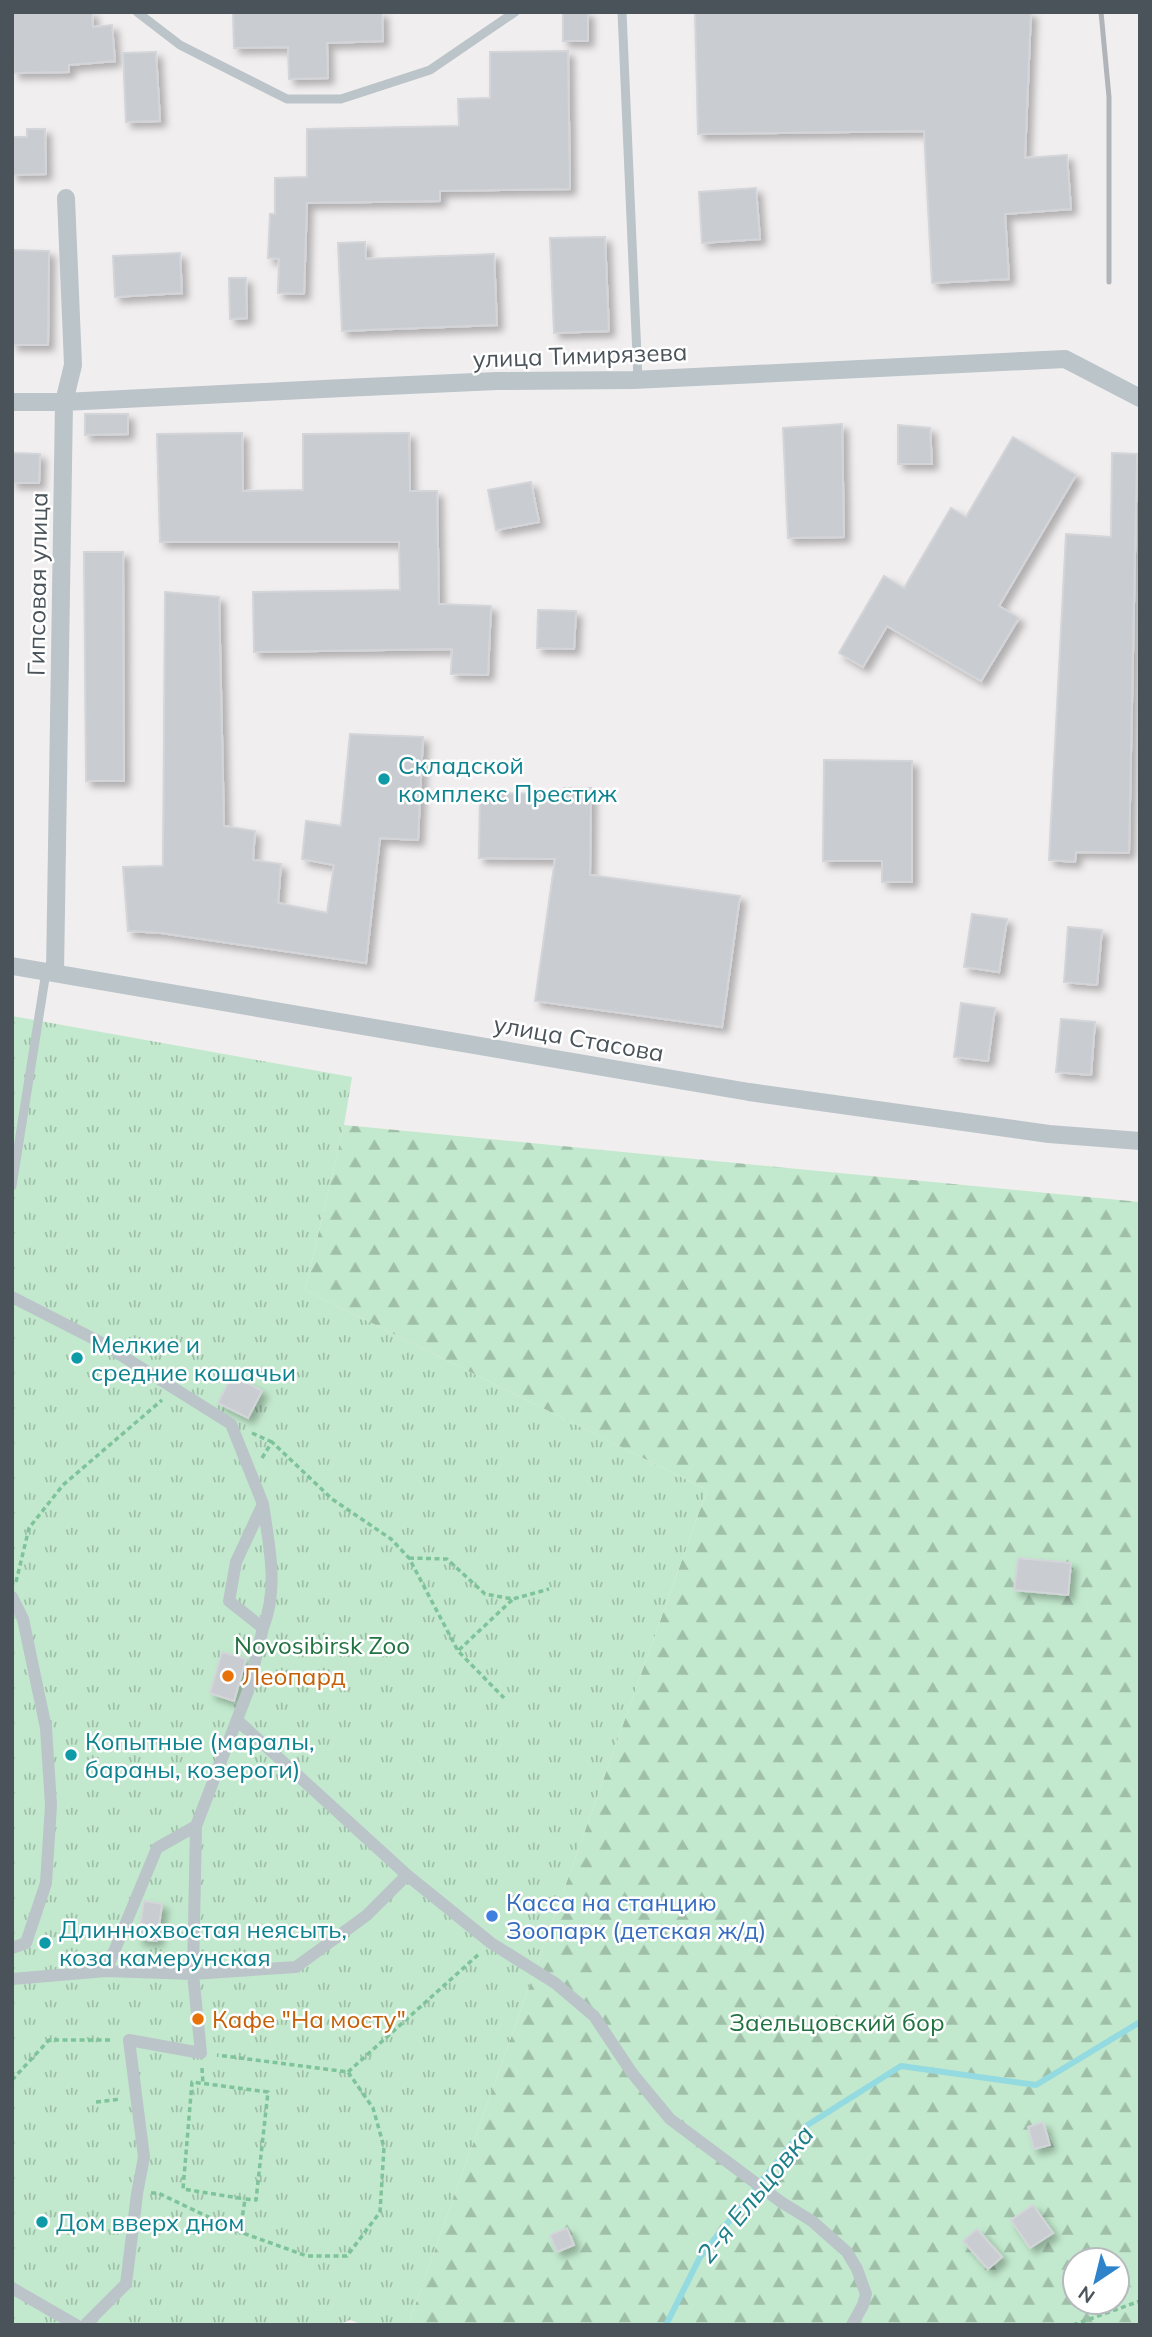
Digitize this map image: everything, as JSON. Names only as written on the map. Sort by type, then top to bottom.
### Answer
[{"type":"street","name":"Гипсовая улица","points":[[51,972],[64,402],[73,365],[66,198]]},
{"type":"street","name":"улица Тимирязева","points":[[12,402],[64,402],[398,385],[638,379],[1065,359],[1140,398]]},
{"type":"street","name":"улица Стасова","points":[[12,966],[749,1091],[1049,1134],[1140,1141]]},
{"type":"street","points":[[12,1297],[100,1342],[231,1424],[263,1504],[273,1577],[270,1611],[263,1628],[248,1691],[196,1826],[193,1974],[201,2053],[129,2040],[144,2157],[126,2284],[85,2325]]},
{"type":"street","points":[[263,1504],[236,1562],[229,1601],[263,1628]]},
{"type":"street","points":[[12,1597],[23,1619],[46,1728],[51,1805],[46,1884],[26,1943],[12,1948]]},
{"type":"street","points":[[237,1720],[407,1875],[491,1943],[555,1983],[594,2016],[632,2073],[670,2119],[781,2202],[812,2221],[847,2252],[857,2269],[866,2294],[852,2325]]},
{"type":"street","points":[[106,1971],[157,1848],[196,1826]]},
{"type":"street","points":[[12,1979],[106,1971],[193,1974],[296,1967],[367,1915],[407,1875]]},
{"type":"street","points":[[12,2288],[76,2325]]},
{"type":"lane","points":[[137,12],[180,45],[287,99],[341,99],[430,70],[514,12]]},
{"type":"lane","points":[[622,12],[638,379]]},
{"type":"lane","points":[[12,1186],[51,972]]},
{"type":"path","points":[[12,1597],[29,1528],[63,1485],[131,1424],[176,1389]]},
{"type":"path","points":[[252,1475],[272,1442],[332,1499],[391,1539],[409,1558],[458,1651],[504,1698]]},
{"type":"path","points":[[409,1558],[447,1559],[485,1594],[513,1599],[549,1589]]},
{"type":"path","points":[[458,1651],[513,1599]]},
{"type":"path","points":[[348,2072],[491,1943]]},
{"type":"path","points":[[12,2080],[49,2040],[129,2040]]},
{"type":"path","points":[[137,2193],[158,2193],[240,2232],[307,2256],[347,2256],[380,2212],[384,2147],[373,2108],[348,2072],[201,2053]]},
{"type":"path","points":[[192,2082],[268,2092],[256,2200],[245,2199],[183,2189],[192,2082]]},
{"type":"path","points":[[96,2102],[136,2096]]},
{"type":"path","points":[[240,2232],[245,2199]]},
{"type":"path","points":[[1073,2325],[1140,2301]]},
{"type":"green space","name":"Novosibirsk Zoo","points":[[12,1016],[352,1077],[344,1125],[305,1290],[707,1490],[408,2325],[364,2325],[350,2320],[338,2325],[12,2325]]},
{"type":"green space","name":"Заельцовский бор","points":[[344,1125],[1140,1202],[1140,2325],[408,2325],[707,1490],[305,1290]]},
{"type":"building","points":[[12,12],[92,12],[93,27],[112,25],[115,61],[69,65],[69,72],[14,73]]},
{"type":"building","points":[[233,12],[382,12],[383,41],[327,43],[328,78],[289,79],[288,47],[234,48]]},
{"type":"building","points":[[563,12],[588,12],[588,41],[563,41]]},
{"type":"building","points":[[695,12],[1031,12],[1025,158],[1067,155],[1071,209],[1005,214],[1009,279],[932,283],[924,131],[698,134]]},
{"type":"building","points":[[568,51],[570,189],[440,191],[440,201],[307,203],[304,294],[278,293],[279,259],[268,258],[270,214],[275,214],[275,178],[307,177],[307,129],[459,126],[458,99],[490,98],[490,52]]},
{"type":"building","points":[[156,52],[160,121],[126,122],[123,53]]},
{"type":"building","points":[[27,129],[45,129],[46,174],[12,175],[12,137],[27,137]]},
{"type":"building","points":[[756,188],[760,239],[702,243],[699,192]]},
{"type":"building","points":[[605,237],[609,331],[554,333],[550,238]]},
{"type":"building","points":[[365,242],[366,259],[494,254],[497,325],[342,331],[338,243]]},
{"type":"building","points":[[12,250],[49,251],[48,345],[12,345]]},
{"type":"building","points":[[180,253],[182,293],[115,297],[113,256]]},
{"type":"building","points":[[229,278],[246,278],[247,318],[230,319]]},
{"type":"building","points":[[85,414],[128,414],[128,434],[85,435]]},
{"type":"building","points":[[842,424],[844,537],[788,538],[783,428]]},
{"type":"building","points":[[898,425],[930,428],[932,464],[898,464]]},
{"type":"building","points":[[242,433],[243,491],[303,490],[303,434],[409,433],[410,491],[437,491],[439,604],[491,606],[488,675],[451,674],[452,649],[254,652],[253,592],[400,590],[399,542],[160,542],[157,434]]},
{"type":"building","points":[[1013,437],[1076,475],[999,606],[1019,618],[981,681],[887,626],[863,667],[839,653],[884,576],[904,588],[951,508],[966,517]]},
{"type":"building","points":[[12,453],[40,454],[39,483],[12,483]]},
{"type":"building","points":[[1112,453],[1137,454],[1129,853],[1076,852],[1075,862],[1049,860],[1066,534],[1111,537]]},
{"type":"building","points":[[531,482],[539,522],[496,530],[488,490]]},
{"type":"building","points":[[84,552],[123,552],[124,781],[86,781]]},
{"type":"building","name":"Складской комплекс Престиж","points":[[165,592],[219,597],[224,826],[255,831],[253,860],[281,864],[278,903],[327,913],[334,865],[302,859],[306,821],[341,826],[350,734],[423,737],[418,840],[380,838],[366,963],[161,933],[128,931],[123,867],[163,866]]},
{"type":"building","points":[[538,610],[576,611],[574,649],[537,648]]},
{"type":"building","points":[[824,760],[912,761],[912,882],[882,882],[882,861],[823,861]]},
{"type":"building","points":[[564,788],[591,788],[590,875],[740,896],[722,1027],[535,1001],[555,859],[479,858],[480,793],[564,794]]},
{"type":"building","points":[[972,914],[1007,919],[999,972],[964,967]]},
{"type":"building","points":[[1068,927],[1102,930],[1097,985],[1064,982]]},
{"type":"building","points":[[961,1003],[995,1008],[988,1061],[954,1057]]},
{"type":"building","points":[[1061,1019],[1095,1022],[1091,1075],[1056,1072]]},
{"type":"building","points":[[232,1375],[262,1391],[248,1418],[218,1403]]},
{"type":"building","points":[[1018,1558],[1071,1563],[1068,1595],[1014,1590]]},
{"type":"building","name":"Леопард","points":[[222,1652],[246,1659],[234,1701],[210,1693]]},
{"type":"building","points":[[144,1901],[162,1904],[157,1941],[138,1939]]},
{"type":"building","points":[[1043,2122],[1050,2145],[1034,2149],[1028,2127]]},
{"type":"building","points":[[1033,2205],[1053,2233],[1030,2248],[1011,2220]]},
{"type":"building","points":[[567,2228],[574,2245],[557,2252],[550,2235]]},
{"type":"building","points":[[977,2229],[1002,2257],[988,2269],[963,2241]]},
{"type":"waterway","name":"2-я Ельцовка","points":[[666,2325],[700,2257],[806,2126],[901,2066],[1036,2085],[1140,2022]]},
{"type":"railway","points":[[1101,12],[1109,97],[1109,282]]},
{"type":"place","name":"Складской комплекс Престиж","points":[[384,779]]},
{"type":"place","name":"Мелкие и средние кошачьи","points":[[77,1358]]},
{"type":"place","name":"Леопард","points":[[228,1676]]},
{"type":"place","name":"Копытные (маралы, бараны, козероги)","points":[[71,1755]]},
{"type":"place","name":"Касса на станцию Зоопарк (детская ж/д)","points":[[492,1916]]},
{"type":"place","name":"Длиннохвостая неясыть, коза камерунская","points":[[45,1943]]},
{"type":"place","name":"Кафе \"На мосту\"","points":[[198,2019]]},
{"type":"place","name":"Дом вверх дном","points":[[42,2222]]}]
